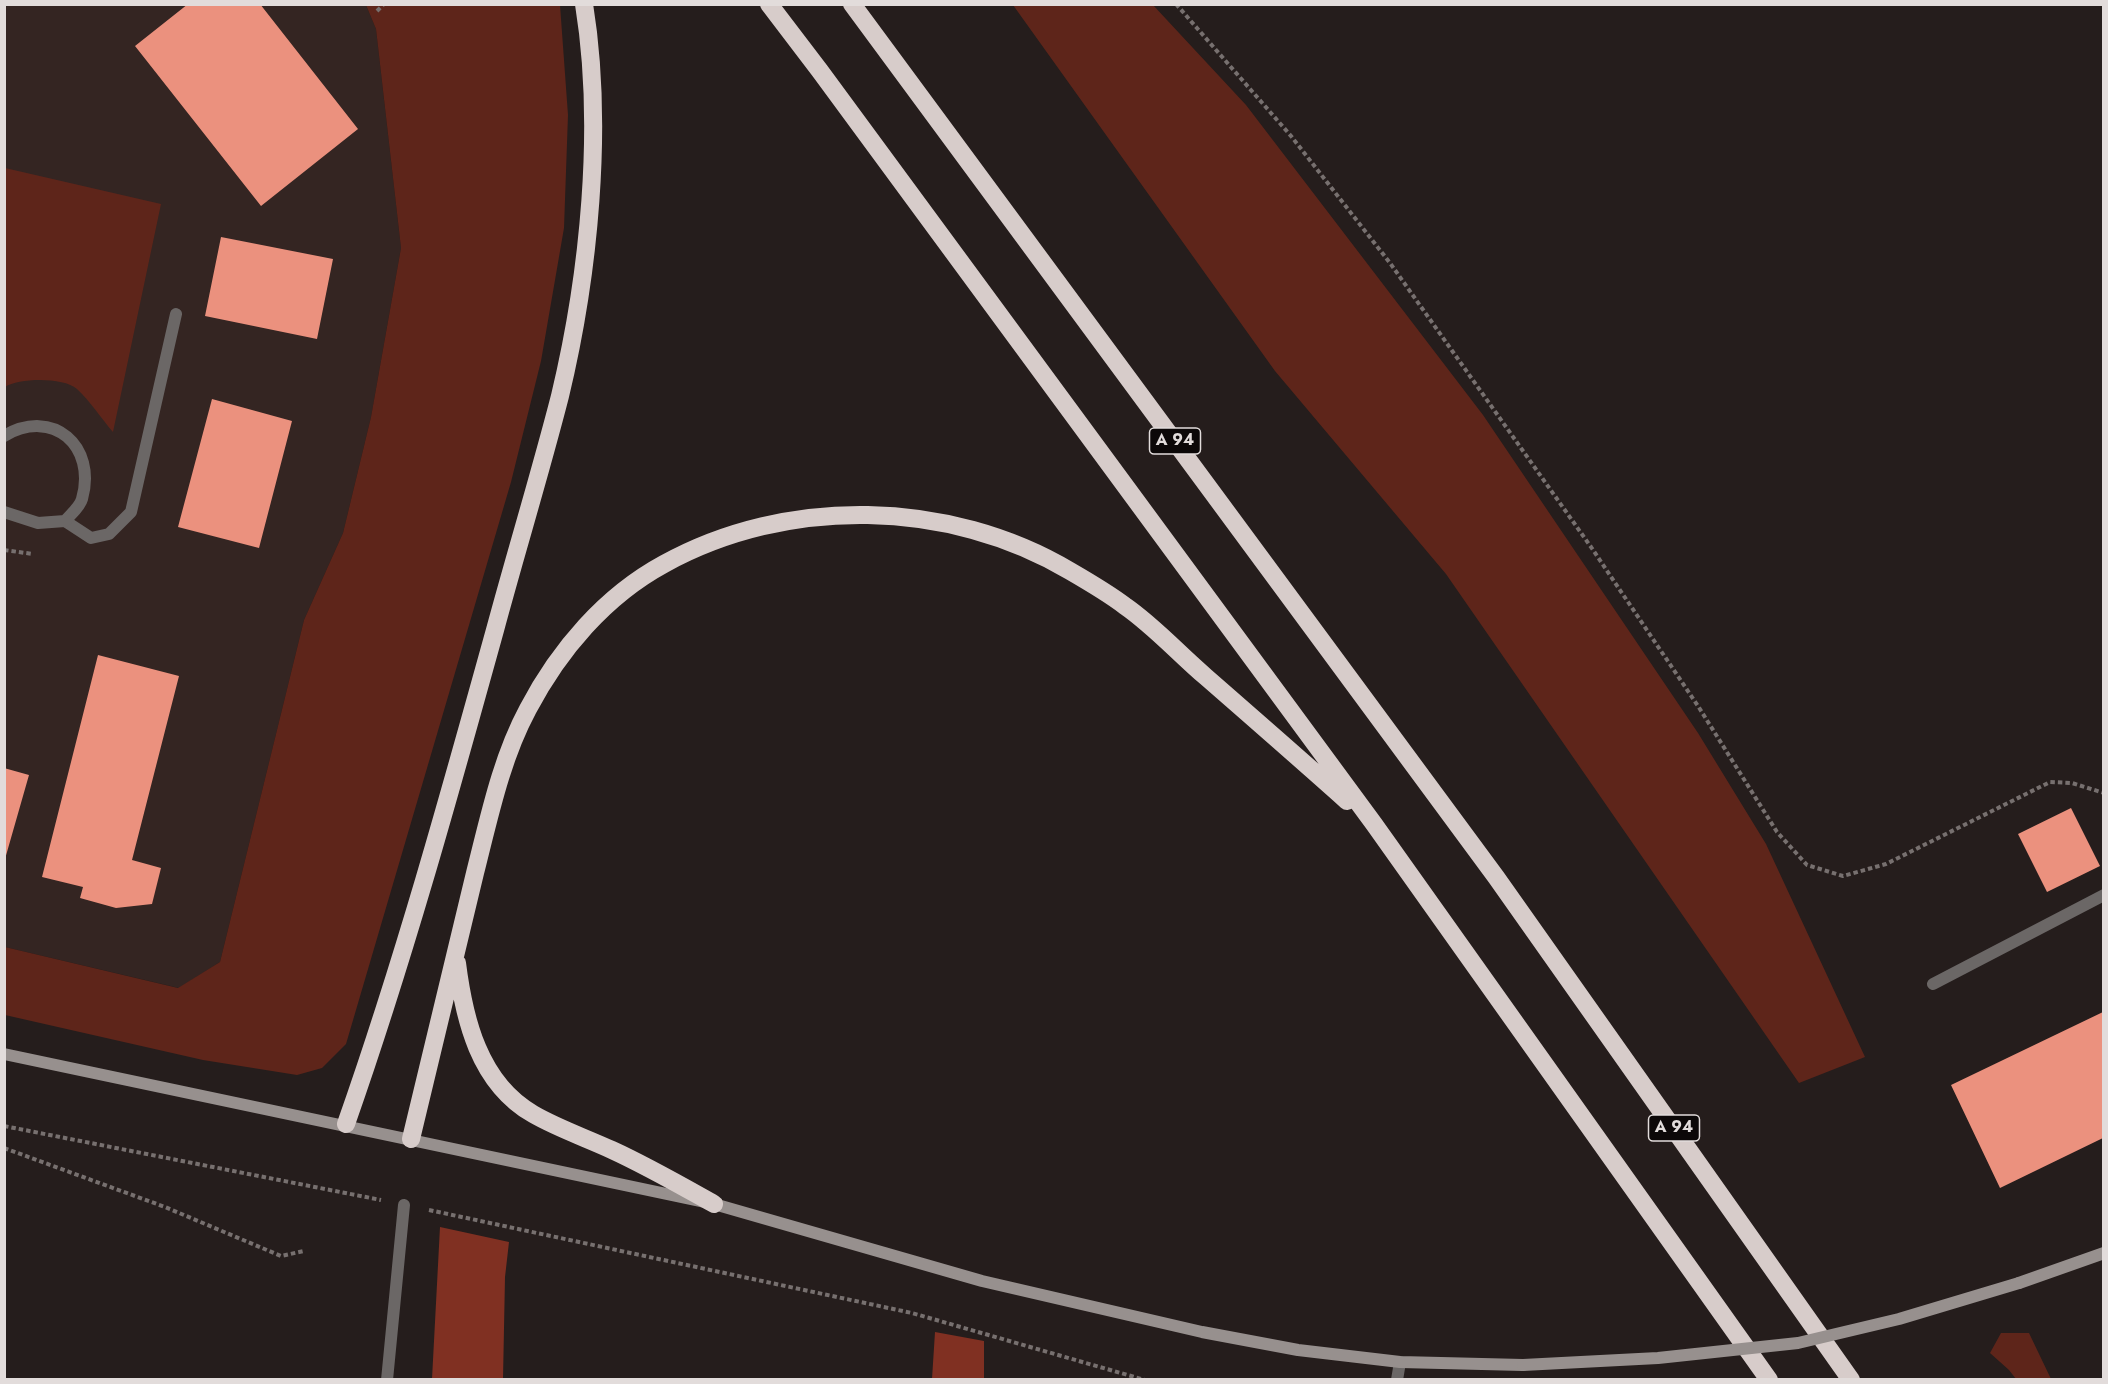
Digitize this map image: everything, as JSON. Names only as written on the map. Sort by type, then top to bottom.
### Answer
[{"type":"highway","points":[[346,1124],[374,1045],[467,732],[560,394],[578,301],[587,230],[593,152],[592,96],[585,4]]},
{"type":"highway","points":[[769,4],[1374,824],[1769,1380]]},
{"type":"highway","name":"A 94","points":[[852,4],[1496,877],[1851,1380]]},
{"type":"highway","points":[[411,1139],[455,952],[505,764],[527,711],[554,664],[585,626],[624,591],[661,566],[717,539],[748,529],[799,519],[848,515],[898,516],[957,526],[1008,541],[1068,569],[1127,607],[1374,824]]},
{"type":"highway","points":[[455,952],[460,989],[473,1038],[482,1059],[511,1098],[532,1113],[632,1159],[714,1204]]},
{"type":"main road","points":[[4,1054],[346,1124],[714,1204],[982,1281],[1202,1332],[1298,1350],[1400,1362],[1523,1365],[1658,1358],[1798,1343],[1899,1319],[2019,1283],[2103,1252]]},
{"type":"street","points":[[4,512],[38,523],[65,521],[91,538],[109,534],[131,512],[176,314]]},
{"type":"street","points":[[4,436],[19,427],[52,426],[76,444],[86,467],[82,501],[65,521]]},
{"type":"street","points":[[1933,984],[2103,895]]},
{"type":"street","points":[[387,1380],[404,1204]]},
{"type":"street","points":[[1397,1380],[1400,1362]]},
{"type":"path","points":[[377,11],[384,4]]},
{"type":"path","points":[[1176,4],[1292,136],[1390,263],[1591,547],[1698,706],[1778,832],[1807,865],[1843,876],[1886,864],[2050,782],[2072,783],[2103,793]]},
{"type":"path","points":[[4,550],[33,554]]},
{"type":"path","points":[[4,1126],[404,1204],[912,1312],[1145,1380]]},
{"type":"path","points":[[4,1148],[165,1207],[281,1256],[304,1251]]},
{"type":"shaded area","points":[[5,5],[366,5],[376,29],[401,248],[371,417],[343,533],[304,620],[220,962],[179,988],[5,947]]},
{"type":"shaded area","points":[[366,5],[560,5],[568,115],[564,228],[541,361],[511,482],[346,1044],[322,1068],[297,1075],[203,1060],[5,1015],[5,947],[178,988],[220,962],[304,620],[343,533],[371,417],[401,248],[376,29]]},
{"type":"shaded area","points":[[1013,5],[1153,5],[1246,105],[1483,415],[1698,733],[1766,844],[1865,1057],[1799,1083],[1446,574],[1275,371]]},
{"type":"shaded area","points":[[5,168],[161,204],[113,432],[77,389],[70,385],[41,380],[20,382],[5,387]]},
{"type":"shaded area","points":[[440,1227],[509,1242],[505,1277],[503,1379],[432,1379]]},
{"type":"shaded area","points":[[935,1332],[984,1341],[984,1379],[932,1379]]},
{"type":"shaded area","points":[[2001,1333],[2029,1333],[2051,1379],[2016,1379],[1990,1353]]},
{"type":"building","points":[[188,4],[260,4],[358,129],[261,206],[135,46]]},
{"type":"building","points":[[221,237],[333,259],[317,339],[205,316]]},
{"type":"building","points":[[212,399],[292,421],[259,548],[178,527]]},
{"type":"building","points":[[98,655],[179,676],[132,860],[161,868],[152,904],[116,908],[80,898],[83,887],[42,877]]},
{"type":"building","points":[[4,768],[29,775],[5,859],[4,858]]},
{"type":"building","points":[[2071,808],[2100,866],[2047,892],[2018,834]]},
{"type":"building","points":[[2103,1012],[2103,1138],[2000,1188],[1951,1085]]}]
